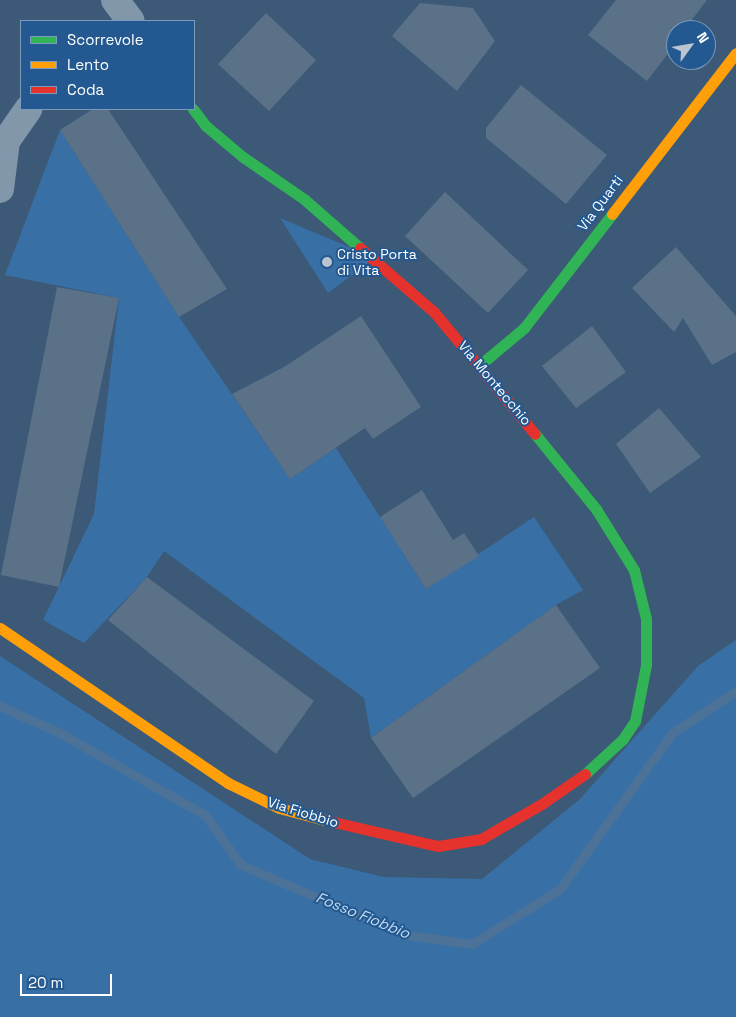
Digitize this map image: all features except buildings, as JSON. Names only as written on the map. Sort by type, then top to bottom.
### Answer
[{"type":"street","name":"Via Quarti","points":[[481,364],[524,328],[736,53]]},
{"type":"street","points":[[0,189],[6,141],[27,110]]},
{"type":"street","name":"Via Montecchio","points":[[193,110],[206,126],[243,157],[297,194],[375,258],[434,312],[481,364],[596,508],[634,570],[646,619],[646,665],[635,721],[623,740]]},
{"type":"street","name":"Via Fiobbio","points":[[0,628],[228,783],[279,808],[399,839],[438,846],[482,839],[506,826],[580,778],[623,740]]},
{"type":"shaded area","points":[[60,130],[179,317],[290,479],[336,448],[426,589],[534,517],[583,590],[556,605],[371,738],[364,698],[164,551],[147,577],[84,643],[43,620],[94,514],[119,298],[5,275]]},
{"type":"shaded area","points":[[280,218],[375,258],[328,293]]},
{"type":"shaded area","points":[[736,640],[736,1017],[0,1017],[0,656],[310,859],[383,877],[482,879],[579,800],[698,666]]},
{"type":"waterway","name":"Fosso Fiobbio","points":[[0,706],[60,733],[205,815],[241,865],[407,935],[472,944],[560,889],[672,733],[736,691]]},
{"type":"traffic: fast","points":[[194,110],[206,126],[243,157],[304,199],[360,248]]},
{"type":"traffic: fast","points":[[481,364],[524,328],[612,214]]},
{"type":"traffic: fast","points":[[535,434],[596,509],[634,570],[646,619],[646,665],[635,721],[623,739],[585,774]]},
{"type":"traffic: slow","points":[[612,214],[736,53]]},
{"type":"traffic: slow","points":[[0,628],[228,783],[279,808],[325,820]]},
{"type":"traffic: jam","points":[[360,248],[434,312],[535,434]]},
{"type":"traffic: jam","points":[[325,820],[438,846],[481,839],[543,803],[585,774]]},
{"type":"place","name":"Cristo Porta di Vita","points":[[327,262]]}]
